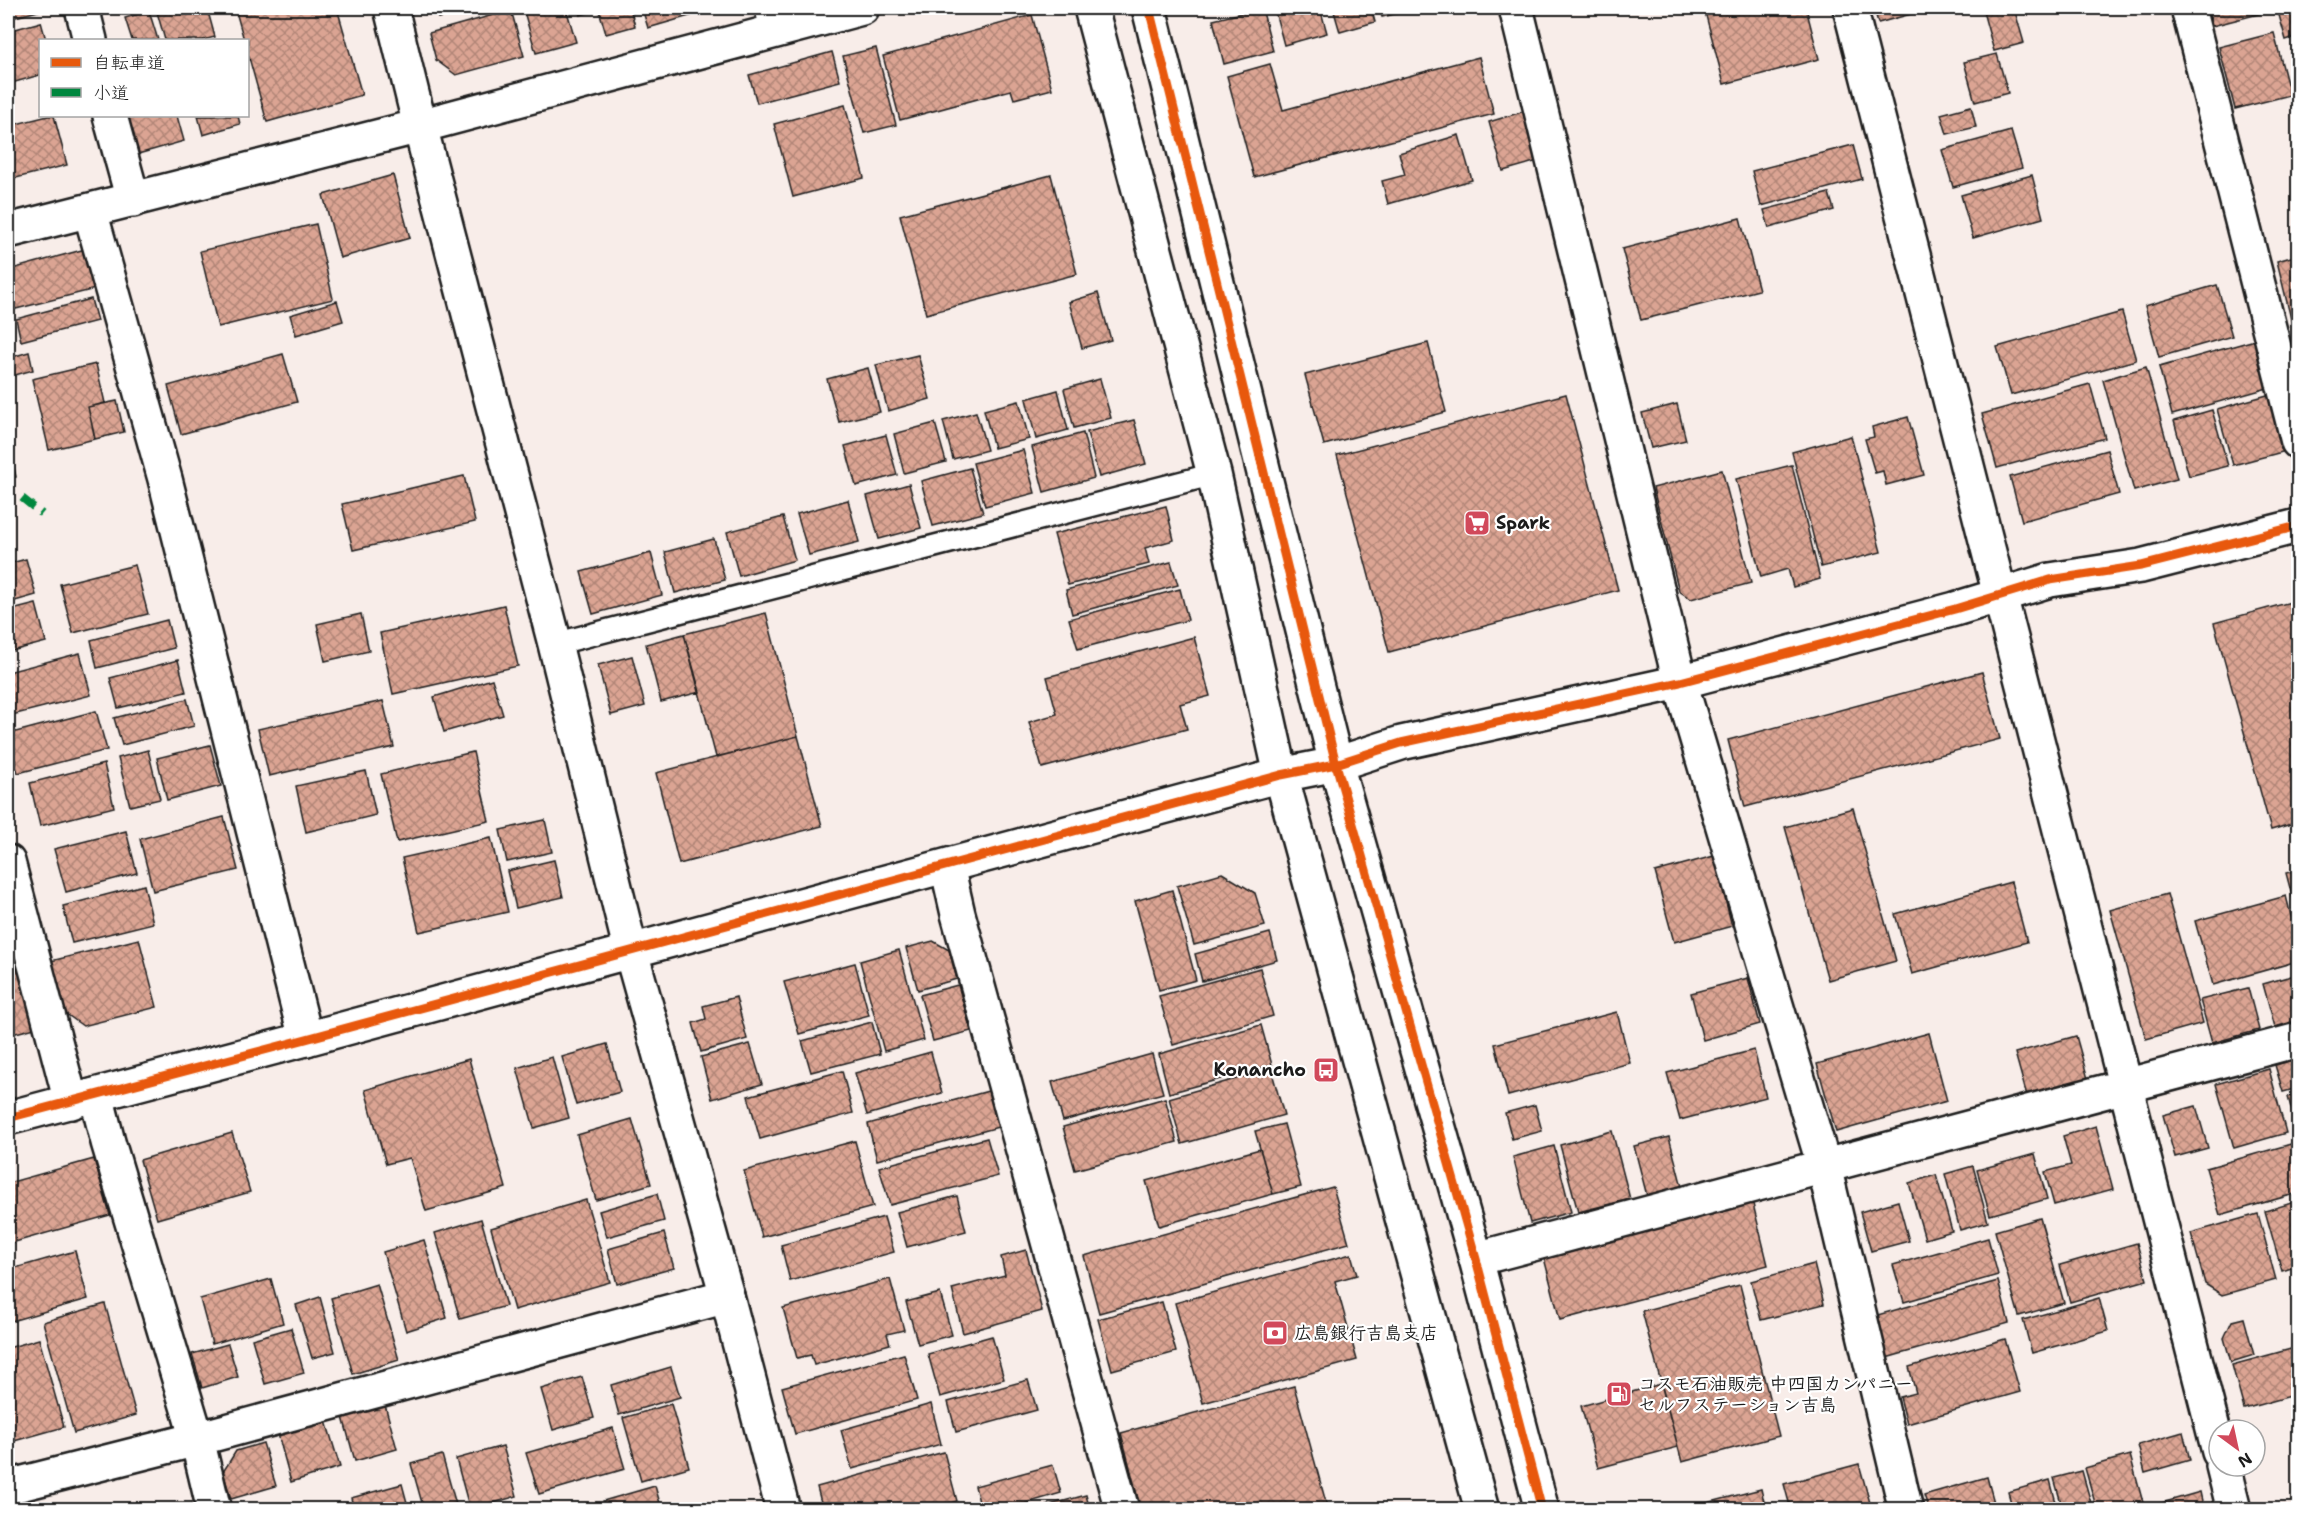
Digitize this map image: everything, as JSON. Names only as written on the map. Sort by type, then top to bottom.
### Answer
[{"type":"street","points":[[82,8],[90,39]]},
{"type":"street","points":[[391,8],[555,644],[631,952],[727,1296],[783,1509]]},
{"type":"street","points":[[8,231],[420,126],[774,19],[862,8]]},
{"type":"street","points":[[1091,8],[1214,474],[1281,775],[1482,1509]]},
{"type":"street","points":[[1149,8],[1336,764],[1476,1259],[1542,1509]]},
{"type":"street","points":[[1516,8],[1680,682],[1824,1166],[1906,1509]]},
{"type":"street","points":[[1850,8],[2210,1418]]},
{"type":"street","points":[[2188,8],[2298,442]]},
{"type":"street","points":[[110,117],[133,200]]},
{"type":"street","points":[[90,211],[168,491],[306,1040]]},
{"type":"street","points":[[8,1118],[306,1040],[1281,775],[1336,764],[1401,743],[1680,682],[2000,596],[2050,580],[2141,566],[2298,526]]},
{"type":"street","points":[[8,862],[83,1098],[111,1154],[197,1439],[214,1509]]},
{"type":"street","points":[[946,866],[1122,1509]]},
{"type":"street","points":[[1476,1259],[2298,1040]]},
{"type":"street","points":[[8,1487],[197,1439],[727,1296]]},
{"type":"street","points":[[2226,1478],[2234,1509]]},
{"type":"lane","points":[[555,644],[1214,474]]},
{"type":"building","points":[[8,8],[49,8],[8,19]]},
{"type":"building","points":[[173,8],[207,8],[215,37],[165,39],[157,12]]},
{"type":"building","points":[[235,8],[337,8],[362,95],[267,122],[249,58],[249,39],[244,39]]},
{"type":"building","points":[[435,8],[474,8],[438,18]]},
{"type":"building","points":[[523,8],[566,8],[576,42],[536,53]]},
{"type":"building","points":[[578,8],[630,8],[635,26],[606,34],[599,10],[580,15]]},
{"type":"building","points":[[642,8],[717,8],[648,28]]},
{"type":"building","points":[[1262,8],[1273,51],[1224,64],[1213,20]]},
{"type":"building","points":[[1274,8],[1320,8],[1327,33],[1284,45]]},
{"type":"building","points":[[1333,8],[1371,8],[1375,22],[1340,32]]},
{"type":"building","points":[[1379,8],[1419,8],[1382,17]]},
{"type":"building","points":[[1704,8],[1806,8],[1819,59],[1724,84]]},
{"type":"building","points":[[1874,8],[1933,8],[1878,23]]},
{"type":"building","points":[[1982,8],[2014,8],[2024,43],[1994,51]]},
{"type":"building","points":[[2208,8],[2273,8],[2274,10],[2212,26]]},
{"type":"building","points":[[2277,8],[2298,8],[2298,36],[2286,40]]},
{"type":"building","points":[[511,10],[524,56],[456,75],[436,60],[429,33]]},
{"type":"building","points":[[149,11],[158,39],[132,39],[125,18]]},
{"type":"building","points":[[1032,15],[1052,89],[1014,99],[1011,90],[900,120],[883,56]]},
{"type":"building","points":[[41,22],[46,39],[39,39],[39,75],[8,84],[8,31]]},
{"type":"building","points":[[2274,33],[2290,95],[2235,109],[2219,47]]},
{"type":"building","points":[[876,48],[896,125],[864,133],[843,56]]},
{"type":"building","points":[[832,52],[840,81],[757,103],[749,75]]},
{"type":"building","points":[[1997,54],[2008,93],[1975,102],[1964,62]]},
{"type":"building","points":[[1479,57],[1494,114],[1254,177],[1227,76],[1270,64],[1283,110]]},
{"type":"building","points":[[845,105],[864,178],[793,197],[774,124]]},
{"type":"building","points":[[1971,106],[1976,127],[1947,134],[1941,114]]},
{"type":"building","points":[[1525,111],[1538,161],[1503,171],[1489,122]]},
{"type":"building","points":[[44,117],[54,117],[67,165],[8,180],[8,126]]},
{"type":"building","points":[[127,117],[177,117],[184,141],[138,154]]},
{"type":"building","points":[[198,117],[238,117],[240,124],[203,135]]},
{"type":"building","points":[[2011,131],[2022,168],[1953,187],[1942,150]]},
{"type":"building","points":[[1459,135],[1472,180],[1388,204],[1382,181],[1405,175],[1399,153]]},
{"type":"building","points":[[1853,145],[1862,179],[1761,206],[1752,171]]},
{"type":"building","points":[[393,175],[410,238],[340,258],[323,195]]},
{"type":"building","points":[[1051,175],[1077,274],[926,314],[900,215]]},
{"type":"building","points":[[2032,175],[2043,218],[1973,238],[1961,195]]},
{"type":"building","points":[[1829,193],[1834,210],[1769,228],[1764,210]]},
{"type":"building","points":[[1740,218],[1759,290],[1641,320],[1622,249]]},
{"type":"building","points":[[316,224],[333,299],[218,327],[200,251]]},
{"type":"building","points":[[93,247],[103,287],[8,311],[8,270]]},
{"type":"building","points":[[2298,255],[2298,348],[2277,261]]},
{"type":"building","points":[[2217,285],[2232,336],[2159,357],[2145,306]]},
{"type":"building","points":[[1098,293],[1111,340],[1082,348],[1069,302]]},
{"type":"building","points":[[91,299],[97,321],[21,341],[16,319]]},
{"type":"building","points":[[337,301],[343,321],[296,335],[290,315]]},
{"type":"building","points":[[2122,312],[2136,360],[2011,395],[1997,347]]},
{"type":"building","points":[[2255,340],[2268,388],[2172,415],[2159,367]]},
{"type":"building","points":[[1428,343],[1446,412],[1324,445],[1305,375]]},
{"type":"building","points":[[29,352],[33,370],[8,377],[8,358]]},
{"type":"building","points":[[283,354],[297,402],[181,434],[168,386]]},
{"type":"building","points":[[918,355],[930,399],[888,411],[876,365]]},
{"type":"building","points":[[96,364],[105,403],[88,407],[95,439],[49,450],[32,379]]},
{"type":"building","points":[[2146,367],[2177,479],[2134,491],[2103,380]]},
{"type":"building","points":[[868,368],[880,412],[839,422],[827,379]]},
{"type":"building","points":[[1100,379],[1111,418],[1074,428],[1064,389]]},
{"type":"building","points":[[2090,384],[2105,438],[1997,468],[1982,414]]},
{"type":"building","points":[[1058,390],[1068,430],[1036,439],[1026,399]]},
{"type":"building","name":"Spark","points":[[1566,394],[1618,590],[1389,652],[1337,455]]},
{"type":"building","points":[[2271,394],[2286,451],[2233,465],[2217,409]]},
{"type":"building","points":[[117,401],[124,432],[95,439],[88,407]]},
{"type":"building","points":[[1019,401],[1029,439],[994,448],[984,410]]},
{"type":"building","points":[[1677,404],[1686,440],[1651,448],[1642,413]]},
{"type":"building","points":[[2212,410],[2228,466],[2189,476],[2174,421]]},
{"type":"building","points":[[976,412],[987,450],[953,459],[943,421]]},
{"type":"building","points":[[1908,417],[1924,475],[1886,485],[1883,471],[1875,473],[1865,439],[1874,437],[1872,427]]},
{"type":"building","points":[[1134,420],[1146,464],[1099,477],[1087,432]]},
{"type":"building","points":[[935,423],[946,462],[904,473],[894,434]]},
{"type":"building","points":[[1083,433],[1094,478],[1044,492],[1032,447]]},
{"type":"building","points":[[886,435],[897,475],[856,486],[845,446]]},
{"type":"building","points":[[1851,436],[1881,552],[1821,567],[1792,452]]},
{"type":"building","points":[[8,440],[16,477],[8,479]]},
{"type":"building","points":[[1023,450],[1035,493],[985,506],[973,463]]},
{"type":"building","points":[[2107,450],[2119,494],[2022,521],[2010,477]]},
{"type":"building","points":[[1792,465],[1820,579],[1793,587],[1788,569],[1761,577],[1736,479]]},
{"type":"building","points":[[970,468],[983,513],[933,526],[921,481]]},
{"type":"building","points":[[1722,470],[1751,583],[1691,599],[1679,591],[1653,488]]},
{"type":"building","points":[[464,476],[475,522],[353,550],[342,504]]},
{"type":"building","points":[[909,484],[921,528],[879,539],[867,496]]},
{"type":"building","points":[[848,500],[859,542],[809,555],[797,514]]},
{"type":"building","points":[[1166,506],[1174,540],[1145,548],[1149,564],[1068,585],[1054,534]]},
{"type":"building","points":[[783,517],[795,560],[739,576],[727,532]]},
{"type":"building","points":[[714,539],[725,580],[675,593],[665,552]]},
{"type":"building","points":[[651,553],[662,595],[593,614],[581,572]]},
{"type":"building","points":[[26,559],[36,595],[8,603],[8,564]]},
{"type":"building","points":[[1171,562],[1178,585],[1072,614],[1066,590]]},
{"type":"building","points":[[135,565],[148,614],[73,633],[60,584]]},
{"type":"building","points":[[1180,589],[1188,620],[1078,649],[1069,619]]},
{"type":"building","points":[[2298,600],[2298,822],[2271,830],[2214,623]]},
{"type":"building","points":[[36,604],[46,642],[8,652],[8,611]]},
{"type":"building","points":[[504,605],[518,666],[393,694],[380,633]]},
{"type":"building","points":[[766,613],[798,736],[716,757],[684,634]]},
{"type":"building","points":[[361,614],[369,651],[325,661],[317,624]]},
{"type":"building","points":[[167,620],[174,648],[97,668],[91,640]]},
{"type":"building","points":[[684,634],[700,692],[661,702],[646,644]]},
{"type":"building","points":[[1194,637],[1210,696],[1180,704],[1187,729],[1042,768],[1029,722],[1057,714],[1047,677]]},
{"type":"building","points":[[80,653],[91,695],[8,716],[8,672]]},
{"type":"building","points":[[632,656],[645,706],[611,715],[598,665]]},
{"type":"building","points":[[178,660],[186,692],[118,708],[110,678]]},
{"type":"building","points":[[1982,672],[2000,739],[1745,807],[1728,740]]},
{"type":"building","points":[[492,679],[503,715],[444,732],[434,697]]},
{"type":"building","points":[[187,699],[194,726],[122,745],[114,718]]},
{"type":"building","points":[[383,701],[394,747],[269,776],[258,729]]},
{"type":"building","points":[[96,711],[107,750],[18,773],[8,734]]},
{"type":"building","points":[[798,736],[822,826],[679,864],[656,773]]},
{"type":"building","points":[[210,745],[221,786],[167,800],[157,758]]},
{"type":"building","points":[[148,750],[160,799],[130,806],[118,758]]},
{"type":"building","points":[[473,752],[489,821],[397,842],[381,774]]},
{"type":"building","points":[[104,764],[114,807],[40,826],[30,783]]},
{"type":"building","points":[[366,771],[376,815],[306,832],[296,786]]},
{"type":"building","points":[[1853,808],[1896,961],[1828,980],[1785,827]]},
{"type":"building","points":[[224,817],[238,870],[153,891],[140,839]]},
{"type":"building","points":[[545,820],[552,852],[507,862],[500,830]]},
{"type":"building","points":[[126,831],[137,873],[66,892],[54,849]]},
{"type":"building","points":[[491,838],[508,912],[419,932],[402,858]]},
{"type":"building","points":[[1714,856],[1732,926],[1674,942],[1655,872]]},
{"type":"building","points":[[554,860],[563,897],[516,908],[507,871]]},
{"type":"building","points":[[2298,870],[2298,918],[2286,873]]},
{"type":"building","points":[[1222,873],[1255,893],[1265,926],[1194,945],[1177,886]]},
{"type":"building","points":[[2011,882],[2027,942],[1912,974],[1895,914]]},
{"type":"building","points":[[144,885],[153,923],[72,943],[63,906]]},
{"type":"building","points":[[1172,890],[1196,980],[1159,990],[1135,901]]},
{"type":"building","points":[[2167,894],[2203,1023],[2146,1039],[2110,910]]},
{"type":"building","points":[[2286,896],[2298,943],[2298,961],[2213,985],[2195,921]]},
{"type":"building","points":[[1270,933],[1277,960],[1202,981],[1195,954]]},
{"type":"building","points":[[139,939],[157,1007],[83,1026],[65,1013],[51,961]]},
{"type":"building","points":[[933,941],[949,950],[957,979],[918,990],[906,948]]},
{"type":"building","points":[[899,950],[924,1040],[884,1051],[860,961]]},
{"type":"building","points":[[18,963],[35,1028],[8,1035],[8,966]]},
{"type":"building","points":[[855,963],[869,1015],[799,1034],[784,982]]},
{"type":"building","points":[[1260,968],[1273,1016],[1173,1045],[1159,996]]},
{"type":"building","points":[[2298,974],[2298,1020],[2275,1027],[2263,984]]},
{"type":"building","points":[[1748,978],[1760,1024],[1703,1040],[1691,993]]},
{"type":"building","points":[[958,985],[971,1031],[933,1041],[920,995]]},
{"type":"building","points":[[2248,988],[2259,1030],[2212,1043],[2200,1000]]},
{"type":"building","points":[[736,997],[747,1039],[701,1052],[693,1023],[706,1019],[703,1006]]},
{"type":"building","points":[[1617,1012],[1630,1063],[1508,1096],[1495,1044]]},
{"type":"building","points":[[872,1022],[880,1054],[811,1072],[802,1041]]},
{"type":"building","points":[[1261,1025],[1272,1065],[1169,1093],[1159,1054]]},
{"type":"building","points":[[1929,1033],[1947,1101],[1836,1132],[1817,1064]]},
{"type":"building","points":[[2076,1036],[2090,1086],[2029,1103],[2015,1053]]},
{"type":"building","points":[[607,1044],[620,1092],[576,1105],[562,1057]]},
{"type":"building","points":[[750,1044],[762,1084],[712,1099],[701,1057]]},
{"type":"building","points":[[1754,1050],[1766,1097],[1680,1120],[1667,1073]]},
{"type":"building","points":[[931,1052],[942,1093],[867,1115],[855,1073]]},
{"type":"building","points":[[1152,1054],[1163,1093],[1063,1121],[1052,1082]]},
{"type":"building","points":[[552,1057],[569,1118],[534,1128],[517,1068]]},
{"type":"building","points":[[2298,1058],[2298,1088],[2283,1092],[2275,1065]]},
{"type":"building","points":[[469,1059],[506,1188],[426,1211],[410,1158],[386,1164],[365,1090]]},
{"type":"building","points":[[1271,1069],[1284,1115],[1182,1144],[1169,1098]]},
{"type":"building","points":[[2269,1069],[2286,1133],[2234,1148],[2216,1084]]},
{"type":"building","points":[[842,1071],[853,1113],[760,1139],[748,1096]]},
{"type":"building","points":[[992,1090],[1002,1126],[877,1160],[868,1124]]},
{"type":"building","points":[[2298,1094],[2298,1133],[2288,1097]]},
{"type":"building","points":[[1165,1098],[1177,1142],[1075,1170],[1063,1127]]},
{"type":"building","points":[[1535,1105],[1542,1131],[1512,1139],[1505,1113]]},
{"type":"building","points":[[2196,1106],[2208,1148],[2175,1157],[2163,1115]]},
{"type":"building","points":[[632,1119],[651,1184],[596,1200],[577,1135]]},
{"type":"building","points":[[1284,1124],[1301,1187],[1273,1194],[1255,1131]]},
{"type":"building","points":[[2096,1126],[2113,1189],[2054,1205],[2045,1172],[2071,1165],[2063,1136]]},
{"type":"building","points":[[1612,1131],[1630,1199],[1578,1212],[1560,1145]]},
{"type":"building","points":[[232,1133],[250,1192],[157,1219],[140,1160]]},
{"type":"building","points":[[1669,1137],[1682,1187],[1647,1196],[1634,1146]]},
{"type":"building","points":[[987,1138],[998,1176],[890,1205],[879,1167]]},
{"type":"building","points":[[855,1141],[873,1207],[762,1237],[744,1171]]},
{"type":"building","points":[[2291,1144],[2298,1171],[2298,1193],[2220,1215],[2206,1168]]},
{"type":"building","points":[[1554,1146],[1571,1212],[1530,1223],[1513,1157]]},
{"type":"building","points":[[1260,1149],[1273,1194],[1159,1226],[1146,1181]]},
{"type":"building","points":[[2035,1154],[2047,1199],[1990,1215],[1977,1170]]},
{"type":"building","points":[[94,1159],[110,1215],[8,1244],[8,1183]]},
{"type":"building","points":[[1973,1166],[1988,1222],[1960,1230],[1945,1174]]},
{"type":"building","points":[[1936,1175],[1952,1231],[1925,1239],[1909,1183]]},
{"type":"building","points":[[1333,1187],[1349,1243],[1099,1313],[1084,1256]]},
{"type":"building","points":[[657,1194],[664,1221],[607,1237],[599,1211]]},
{"type":"building","points":[[957,1196],[966,1231],[907,1247],[897,1212]]},
{"type":"building","points":[[586,1200],[610,1282],[514,1310],[491,1228]]},
{"type":"building","points":[[1752,1200],[1768,1265],[1560,1320],[1543,1254]]},
{"type":"building","points":[[1898,1201],[1909,1241],[1871,1251],[1860,1212]]},
{"type":"building","points":[[2298,1201],[2298,1266],[2282,1271],[2265,1211]]},
{"type":"building","points":[[2258,1214],[2276,1280],[2222,1295],[2205,1284],[2191,1233]]},
{"type":"building","points":[[884,1217],[894,1252],[790,1281],[781,1245]]},
{"type":"building","points":[[2040,1218],[2064,1303],[2019,1316],[1995,1231]]},
{"type":"building","points":[[481,1219],[506,1306],[460,1319],[435,1233]]},
{"type":"building","points":[[664,1233],[674,1268],[617,1284],[608,1249]]},
{"type":"building","points":[[1988,1238],[1998,1275],[1904,1302],[1893,1265]]},
{"type":"building","points":[[424,1240],[447,1318],[406,1331],[383,1252]]},
{"type":"building","points":[[2137,1243],[2147,1280],[2070,1302],[2060,1265]]},
{"type":"building","points":[[1026,1250],[1042,1311],[963,1333],[952,1289],[1005,1275],[1001,1257]]},
{"type":"building","points":[[75,1251],[88,1299],[8,1322],[8,1270]]},
{"type":"building","points":[[1351,1254],[1357,1275],[1335,1281],[1357,1360],[1203,1403],[1175,1303]]},
{"type":"building","points":[[1814,1264],[1824,1304],[1761,1320],[1751,1281]]},
{"type":"building","points":[[271,1279],[283,1323],[212,1344],[200,1299]]},
{"type":"building","points":[[890,1279],[904,1330],[887,1334],[890,1344],[814,1365],[811,1355],[797,1358],[783,1308]]},
{"type":"building","points":[[1998,1281],[2009,1323],[1879,1360],[1867,1318]]},
{"type":"building","points":[[377,1284],[399,1360],[353,1374],[331,1298]]},
{"type":"building","points":[[1740,1285],[1779,1436],[1682,1462],[1642,1311]]},
{"type":"building","points":[[940,1293],[952,1335],[918,1344],[906,1302]]},
{"type":"building","points":[[320,1297],[335,1352],[312,1358],[296,1305]]},
{"type":"building","points":[[2099,1298],[2108,1331],[2032,1353],[2023,1320]]},
{"type":"building","points":[[1162,1302],[1176,1352],[1112,1370],[1098,1319]]},
{"type":"building","points":[[105,1304],[136,1415],[74,1433],[43,1322]]},
{"type":"building","points":[[2244,1318],[2254,1355],[2231,1362],[2224,1338],[2232,1321]]},
{"type":"building","points":[[291,1328],[304,1373],[265,1384],[252,1339]]},
{"type":"building","points":[[992,1336],[1004,1379],[940,1397],[928,1354]]},
{"type":"building","points":[[39,1339],[64,1427],[14,1441],[8,1418],[8,1348]]},
{"type":"building","points":[[2005,1339],[2020,1392],[1907,1424],[1900,1397],[1916,1393],[1909,1367]]},
{"type":"building","points":[[228,1344],[238,1377],[202,1388],[192,1354]]},
{"type":"building","points":[[2291,1349],[2298,1374],[2298,1394],[2244,1409],[2232,1365]]},
{"type":"building","points":[[904,1354],[917,1400],[795,1434],[782,1387]]},
{"type":"building","points":[[671,1367],[680,1397],[619,1415],[611,1385]]},
{"type":"building","points":[[582,1377],[594,1418],[553,1430],[541,1389]]},
{"type":"building","points":[[1028,1380],[1037,1410],[956,1432],[948,1402]]},
{"type":"building","points":[[1661,1384],[1678,1447],[1598,1468],[1581,1406]]},
{"type":"building","points":[[1294,1386],[1328,1510],[1141,1510],[1121,1433]]},
{"type":"building","points":[[671,1404],[689,1467],[641,1481],[623,1418]]},
{"type":"building","points":[[931,1404],[941,1444],[852,1469],[841,1430]]},
{"type":"building","points":[[385,1405],[397,1449],[355,1461],[343,1417]]},
{"type":"building","points":[[326,1421],[340,1467],[291,1482],[278,1434]]},
{"type":"building","points":[[613,1428],[625,1469],[539,1494],[526,1453]]},
{"type":"building","points":[[2183,1432],[2190,1460],[2145,1473],[2138,1445]]},
{"type":"building","points":[[263,1443],[276,1486],[231,1499],[223,1472],[236,1451]]},
{"type":"building","points":[[503,1446],[517,1496],[470,1510],[456,1459]]},
{"type":"building","points":[[944,1452],[957,1501],[928,1510],[823,1510],[817,1487]]},
{"type":"building","points":[[442,1455],[457,1508],[424,1510],[411,1464]]},
{"type":"building","points":[[2130,1455],[2145,1510],[2097,1510],[2085,1468]]},
{"type":"building","points":[[1859,1464],[1872,1510],[1791,1510],[1784,1484]]},
{"type":"building","points":[[1053,1465],[1061,1493],[1003,1510],[981,1510],[975,1486]]},
{"type":"building","points":[[2082,1471],[2093,1510],[2063,1510],[2054,1478]]},
{"type":"building","points":[[1987,1477],[1996,1510],[1929,1510],[1924,1495]]},
{"type":"building","points":[[2050,1480],[2058,1510],[2013,1510],[2008,1492]]},
{"type":"building","points":[[402,1484],[409,1510],[354,1510],[351,1498]]},
{"type":"building","points":[[655,1486],[662,1510],[606,1510],[603,1501]]},
{"type":"building","points":[[1761,1489],[1766,1510],[1705,1510],[1703,1504]]},
{"type":"building","points":[[2200,1492],[2204,1510],[2152,1510],[2151,1506]]},
{"type":"building","points":[[1086,1495],[1090,1510],[1047,1510],[1046,1506]]},
{"type":"marked path","points":[[22,498],[42,514]]},
{"type":"cycle path","points":[[1149,8],[1336,764],[1476,1259],[1542,1510]]},
{"type":"cycle path","points":[[8,1118],[1281,775],[1336,764],[1401,743],[1680,682],[1955,609],[2050,580],[2141,566],[2298,526]]},
{"type":"place","name":"Spark","points":[[1477,523]]},
{"type":"place","name":"Konancho","points":[[1326,1070]]},
{"type":"place","name":"広島銀行吉島支店","points":[[1275,1333]]},
{"type":"place","name":"コスモ石油販売 中四国カンパニー セルフステーション吉島","points":[[1619,1394]]}]
